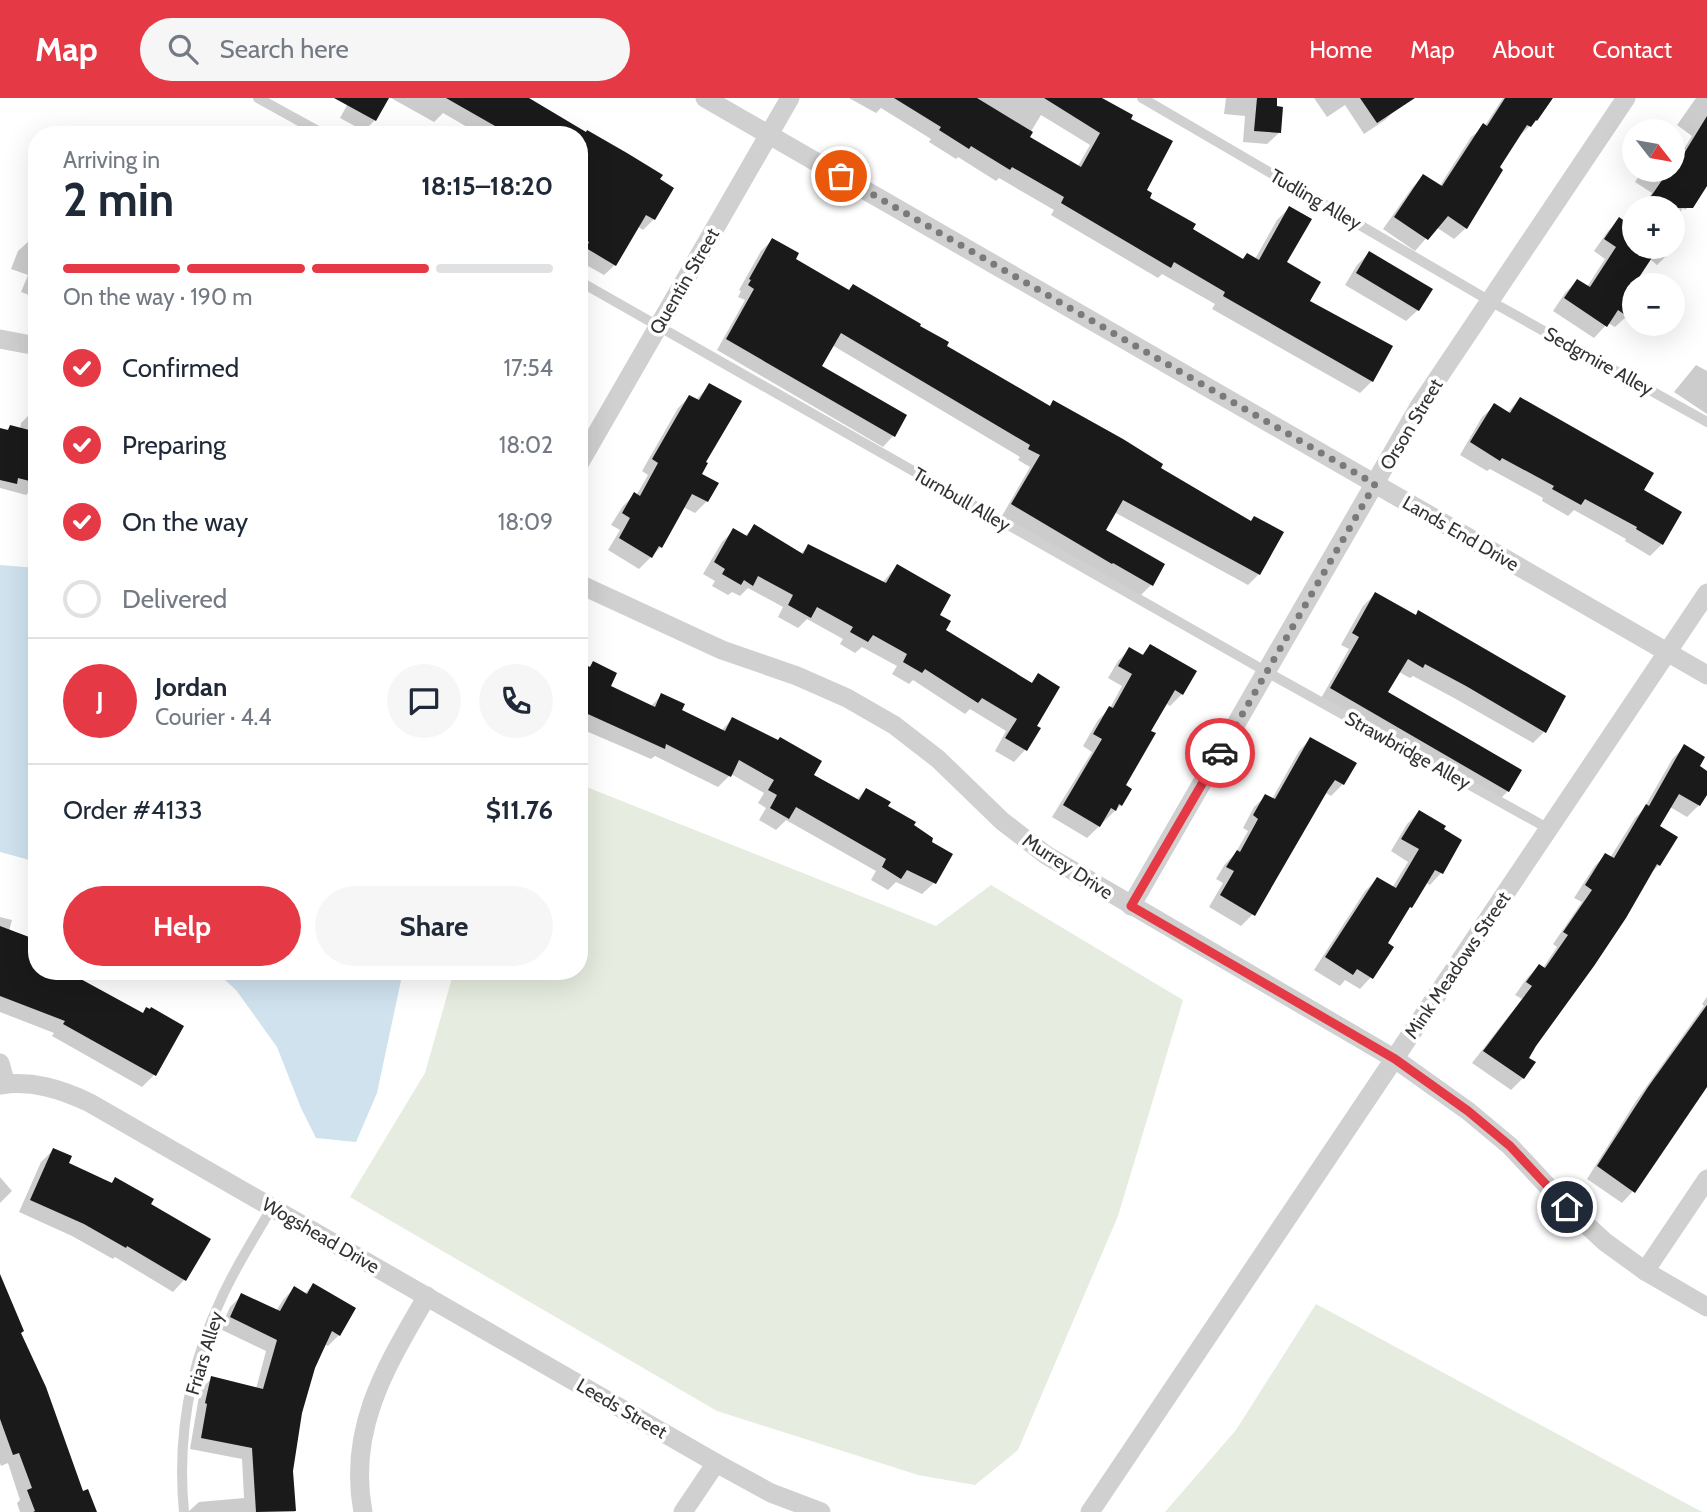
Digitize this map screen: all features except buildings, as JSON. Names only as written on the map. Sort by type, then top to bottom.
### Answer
[{"type":"street","name":"Lands End Drive","points":[[705,98],[1707,675]]},
{"type":"street","name":"Quentin Street","points":[[588,448],[790,98]]},
{"type":"street","name":"Orson Street","points":[[1131,906],[1420,405],[1626,98]]},
{"type":"street","points":[[0,339],[28,344]]},
{"type":"street","name":"Murrey Drive","points":[[588,588],[722,650],[797,676],[847,698],[894,725],[938,759],[1002,821],[1046,855],[1395,1059],[1468,1111],[1510,1146],[1567,1207],[1605,1242],[1645,1271],[1707,1307]]},
{"type":"street","name":"Mink Meadows Street","points":[[1090,1512],[1707,593]]},
{"type":"street","points":[[0,1063],[3,1085]]},
{"type":"street","name":"Wogshead Drive","points":[[3,1085],[36,1084],[65,1091],[90,1103],[427,1296]]},
{"type":"street","points":[[1645,1271],[1707,1179]]},
{"type":"street","points":[[363,1512],[360,1497],[360,1461],[365,1422],[379,1381],[427,1296]]},
{"type":"street","name":"Leeds Street","points":[[427,1296],[716,1463],[771,1493],[821,1512]]},
{"type":"street","points":[[683,1512],[716,1463]]},
{"type":"lane","points":[[258,98],[309,126]]},
{"type":"lane","name":"Tudling Alley","points":[[1142,98],[1490,301]]},
{"type":"lane","name":"Turnbull Alley","points":[[588,286],[1267,672]]},
{"type":"lane","name":"Sedgmire Alley","points":[[1490,301],[1707,422]]},
{"type":"lane","name":"Strawbridge Alley","points":[[1267,672],[1549,829]]},
{"type":"lane","name":"Friars Alley","points":[[184,1512],[181,1482],[184,1431],[190,1390],[203,1341],[222,1296],[272,1207]]},
{"type":"shaded area","points":[[588,788],[936,926],[991,885],[1183,1000],[1118,1216],[1018,1450],[975,1485],[918,1475],[717,1411],[350,1197],[425,1073],[451,980],[588,980]]},
{"type":"shaded area","points":[[1316,1304],[1702,1512],[1165,1512],[1236,1430]]},
{"type":"water","points":[[0,565],[28,567],[28,860],[0,852]]},
{"type":"water","points":[[225,980],[401,980],[377,1093],[356,1142],[316,1138],[277,1047],[236,990]]},
{"type":"way so far","points":[[841,176],[1375,484],[1220,753]]},
{"type":"route","points":[[1220,753],[1131,906],[1395,1059],[1468,1111],[1510,1146],[1567,1207]]}]
